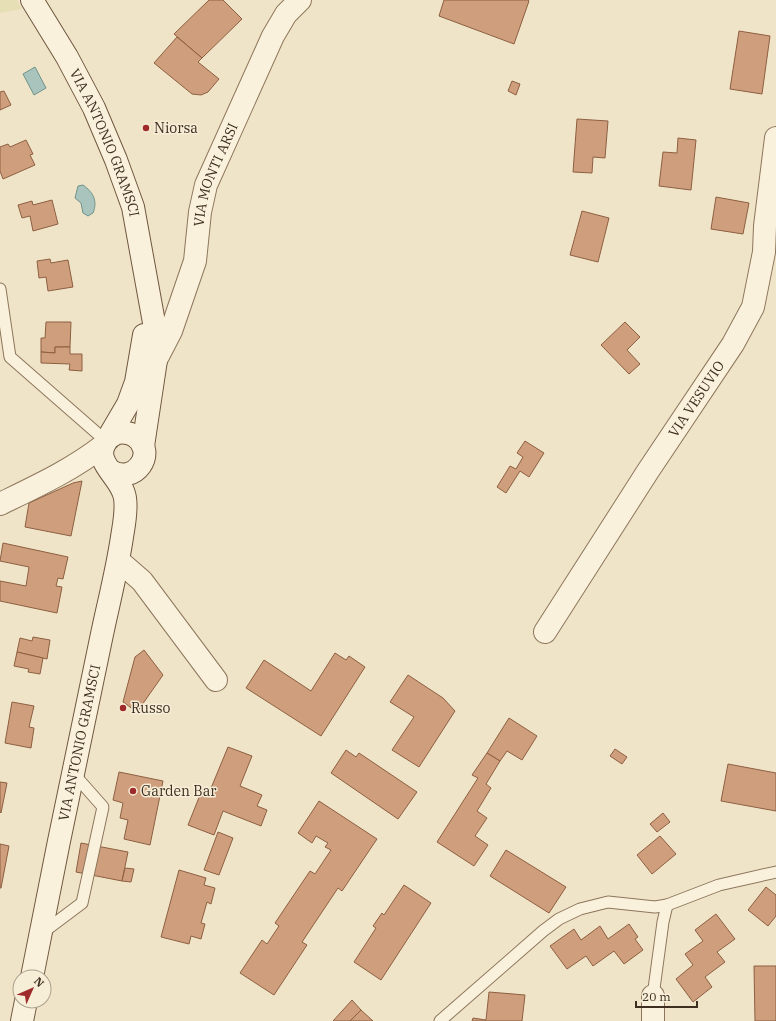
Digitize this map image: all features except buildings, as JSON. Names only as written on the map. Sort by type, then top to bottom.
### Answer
[{"type":"main road","name":"VIA ANTONIO GRAMSCI","points":[[32,0],[67,57],[91,101],[116,160],[133,207],[155,328],[156,360]]},
{"type":"main road","name":"VIA MONTI ARSI","points":[[156,360],[171,331],[195,261],[200,212],[206,185],[273,36],[286,14],[300,0]]},
{"type":"main road","name":"VIA VESUVIO","points":[[545,632],[648,470],[729,350],[753,307],[764,252],[765,226],[776,138]]},
{"type":"main road","points":[[126,508],[122,486],[105,464],[102,457],[106,441],[128,404],[136,382],[141,360],[149,296]]},
{"type":"main road","points":[[126,508],[136,488],[156,360]]},
{"type":"main road","points":[[0,504],[80,463],[115,434],[128,433],[135,436],[142,454],[137,469],[130,474],[118,474],[111,471]]},
{"type":"main road","name":"VIA ANTONIO GRAMSCI","points":[[33,969],[73,773],[119,561],[126,508]]},
{"type":"main road","points":[[119,561],[142,581],[216,680]]},
{"type":"main road","points":[[653,996],[653,1021]]},
{"type":"main road","points":[[22,1021],[24,1009]]},
{"type":"lane","points":[[0,289],[10,357],[106,441]]},
{"type":"lane","points":[[40,934],[82,903],[103,807],[73,773]]},
{"type":"lane","points":[[440,1021],[559,919],[580,909],[608,902],[654,907],[667,905],[719,885],[776,872]]},
{"type":"lane","points":[[653,996],[662,922],[667,905]]},
{"type":"shaded area","points":[[0,0],[17,0],[22,9],[0,13]]},
{"type":"water","points":[[35,67],[46,88],[34,95],[23,74]]},
{"type":"water","points":[[83,185],[92,194],[95,201],[93,213],[88,216],[83,213],[81,203],[75,198],[78,186]]},
{"type":"place","name":"Niorsa","points":[[146,128]]},
{"type":"place","name":"Russo","points":[[123,708]]},
{"type":"place","name":"Garden Bar","points":[[133,791]]}]
